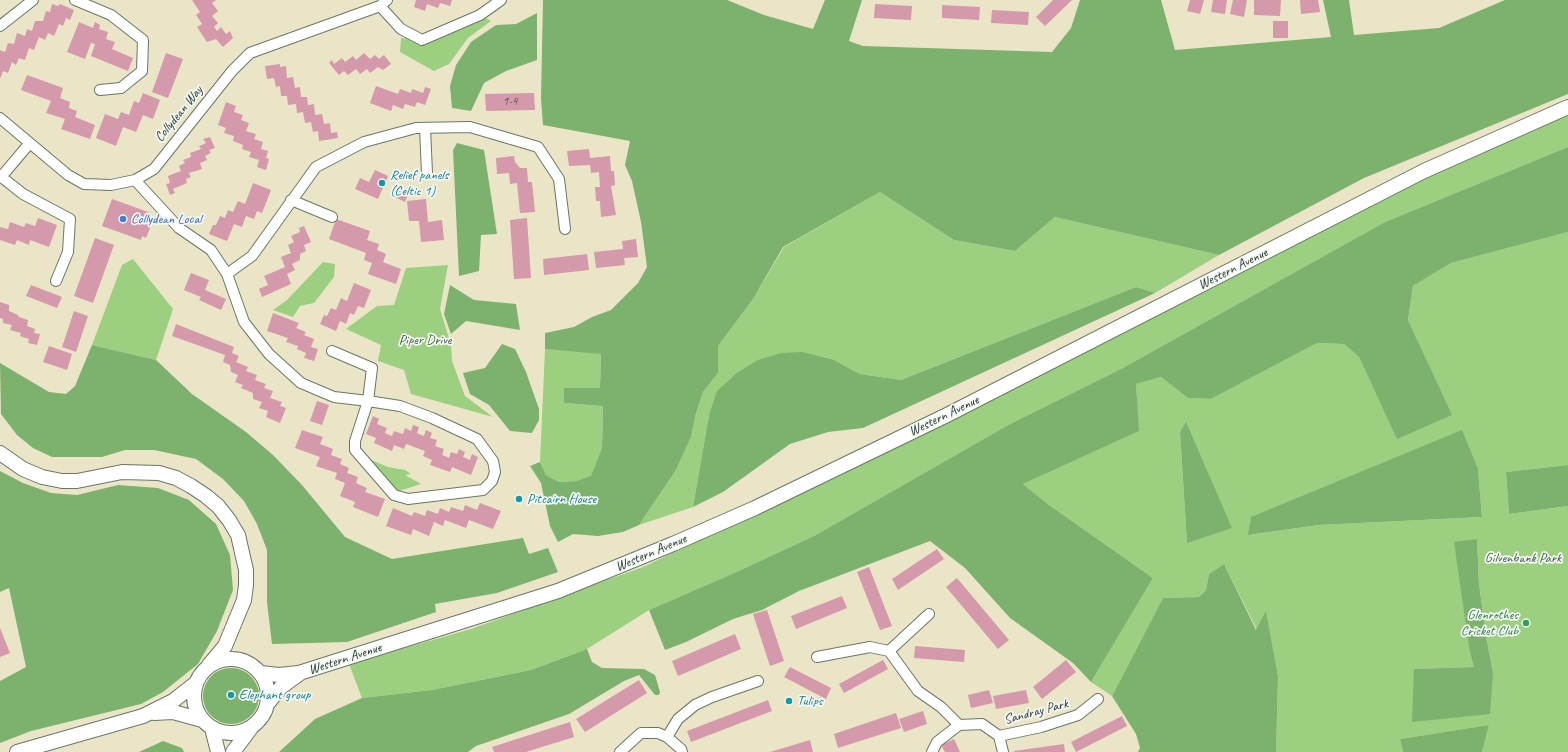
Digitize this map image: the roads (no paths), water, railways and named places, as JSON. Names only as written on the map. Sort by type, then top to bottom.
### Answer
[{"type":"main road","name":"Western Avenue","points":[[261,672],[279,675],[299,673],[558,591],[755,508],[947,415],[1424,171],[1568,107]]},
{"type":"main road","points":[[0,453],[23,469],[42,477],[62,481],[77,481],[122,472],[159,473],[176,478],[206,496],[229,520],[238,536],[246,570],[244,600],[225,646],[209,666],[201,673],[196,683],[194,692],[194,702],[207,724],[218,752]]},
{"type":"main road","points":[[233,752],[251,728],[259,721],[269,702],[268,687],[261,672],[246,661],[238,652],[236,642],[236,622]]},
{"type":"main road","points":[[209,666],[220,660],[233,658],[246,661]]},
{"type":"main road","name":"Western Avenue","points":[[269,702],[281,687],[299,673]]},
{"type":"main road","points":[[17,752],[152,713],[173,702],[196,683]]},
{"type":"main road","points":[[152,713],[173,712],[207,724],[221,732],[242,732],[251,728]]},
{"type":"street","points":[[0,26],[33,0]]},
{"type":"street","points":[[75,0],[111,15],[143,40],[142,71],[121,88],[100,90]]},
{"type":"street","points":[[384,3],[401,29],[422,40],[480,15],[501,0]]},
{"type":"street","name":"Collydean Way","points":[[0,118],[29,144],[68,175],[84,184],[111,185],[136,180],[154,169],[232,71],[250,53],[384,3]]},
{"type":"street","points":[[227,274],[252,256],[316,166],[364,142],[416,128],[470,127],[538,147],[559,179],[565,229]]},
{"type":"street","points":[[425,128],[427,173]]},
{"type":"street","points":[[29,144],[0,176],[23,194],[70,219],[68,252],[56,281]]},
{"type":"street","points":[[136,180],[179,228],[211,250],[227,274],[244,322],[269,354],[301,383],[334,397],[368,401],[400,406],[432,418],[477,439],[493,461],[495,472],[492,481],[483,490],[408,499],[394,496],[355,450],[355,440],[368,401],[372,368],[332,351]]},
{"type":"street","points":[[291,200],[332,217]]},
{"type":"street","points":[[889,651],[929,614]]},
{"type":"street","points":[[817,657],[870,647],[889,651],[918,691],[941,707],[960,725]]},
{"type":"street","points":[[667,737],[678,719],[695,705],[712,697],[758,681]]},
{"type":"street","name":"Sandray Park","points":[[999,736],[1041,727],[1078,715],[1098,699]]},
{"type":"street","points":[[932,752],[937,742],[960,725],[982,724],[999,736],[1003,752]]},
{"type":"street","points":[[620,752],[641,733],[658,733],[667,737],[681,749],[682,752]]},
{"type":"place","name":"Relief panels (Celtic 1)","points":[[382,183]]},
{"type":"place","name":"Collydean Local","points":[[123,219]]},
{"type":"place","name":"Pitcairn House","points":[[519,499]]},
{"type":"place","name":"Glenrothes Cricket Club","points":[[1526,623]]},
{"type":"place","name":"Elephant group","points":[[231,695]]},
{"type":"place","name":"Tulips","points":[[789,701]]},
{"type":"park label","name":"Piper Drive","points":[[425,340]]},
{"type":"park label","name":"Gilvenbank Park","points":[[1523,558]]}]
